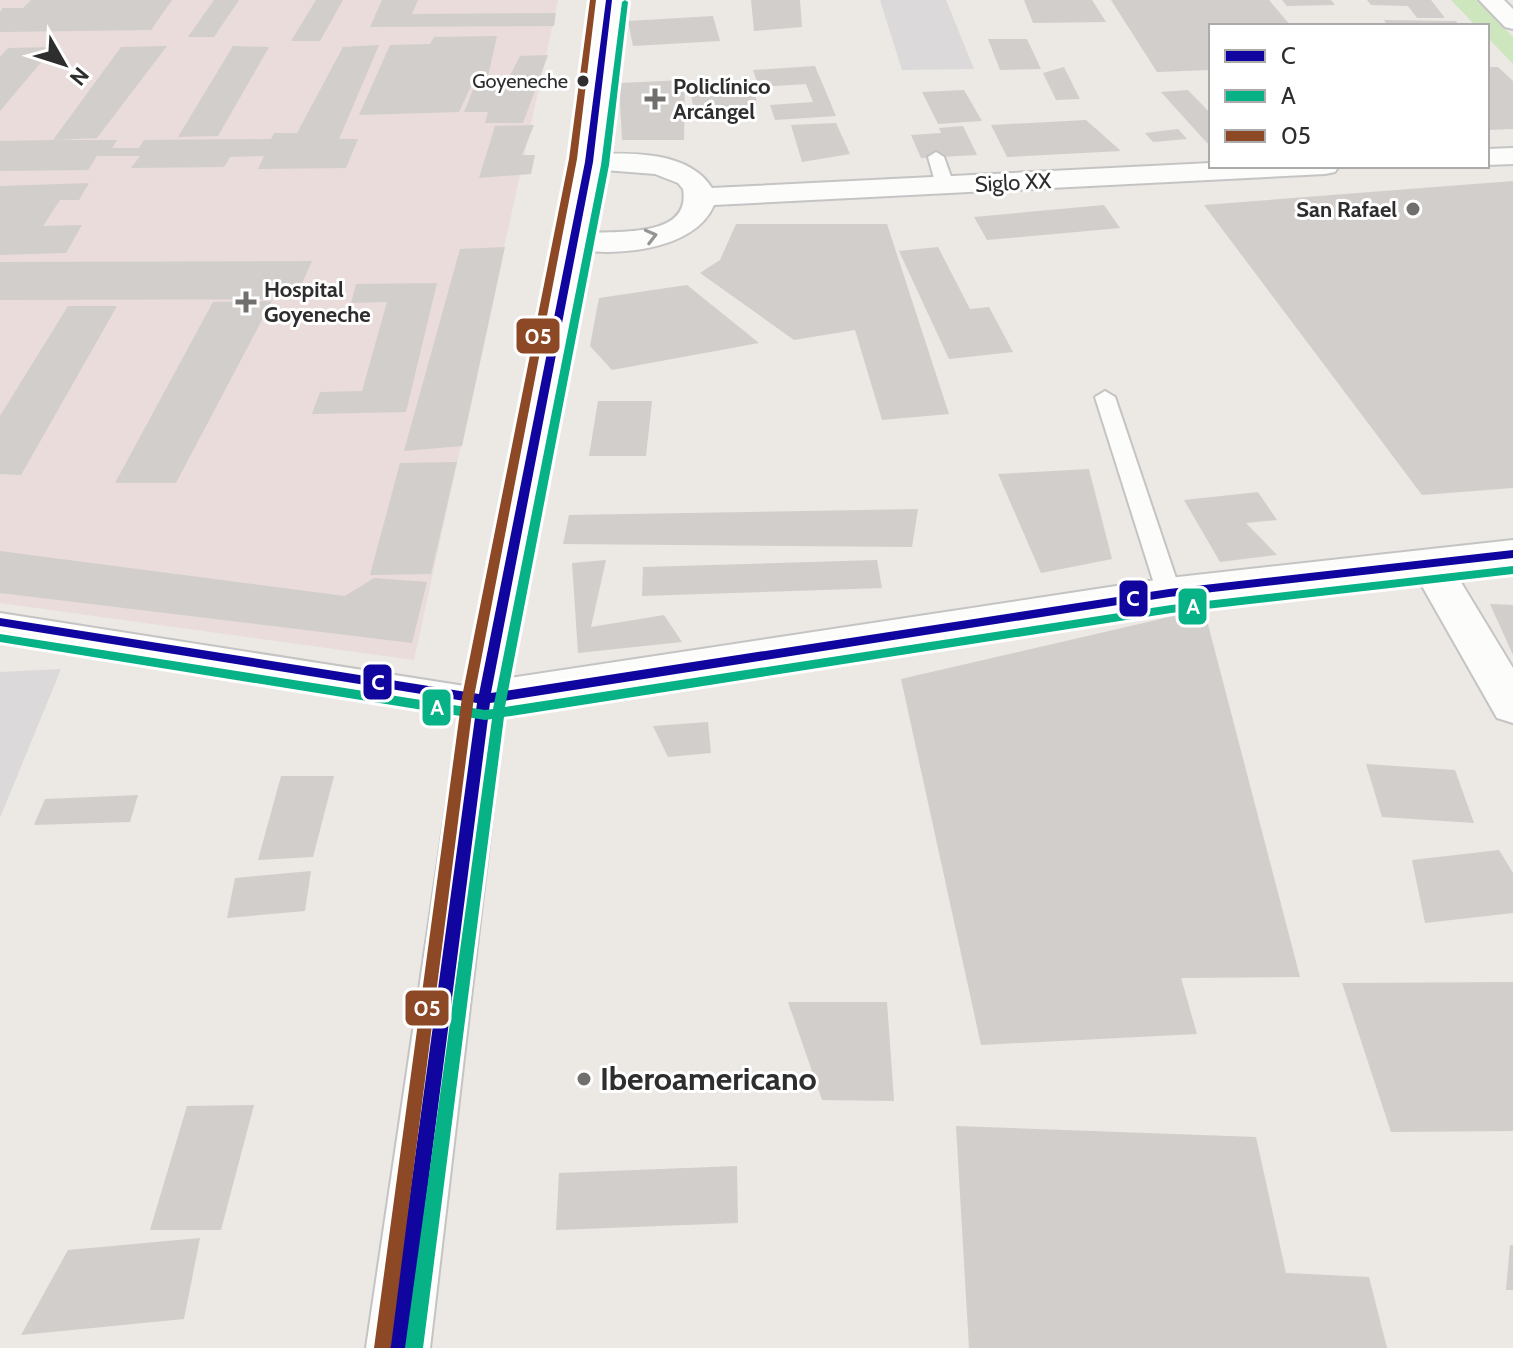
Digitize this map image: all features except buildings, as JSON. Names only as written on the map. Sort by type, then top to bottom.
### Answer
[{"type":"street","points":[[398,1348],[484,699],[589,162],[609,0]]},
{"type":"street","points":[[1491,0],[1513,22]]},
{"type":"street","points":[[1489,157],[1513,156]]},
{"type":"street","points":[[574,241],[625,242],[672,231],[699,209],[701,197],[697,187],[674,171],[637,163],[589,162]]},
{"type":"street","name":"Siglo XX","points":[[701,197],[1285,168]]},
{"type":"street","points":[[484,699],[1169,593],[1513,554]]},
{"type":"street","points":[[1429,563],[1513,706]]},
{"type":"lane","points":[[936,157],[945,185]]},
{"type":"lane","points":[[1105,397],[1169,593]]},
{"type":"lane","points":[[0,622],[484,699]]},
{"type":"shaded area","name":"Hospital Goyeneche","points":[[0,0],[558,0],[414,660],[0,603]]},
{"type":"shaded area","points":[[880,0],[946,0],[974,69],[902,70]]},
{"type":"shaded area","points":[[61,669],[0,818],[0,672]]},
{"type":"green space","points":[[1451,0],[1476,0],[1513,37],[1513,64],[1489,39],[1489,24],[1474,24]]},
{"type":"transit line","name":"05","points":[[382,1346],[468,697],[573,159],[593,0]]},
{"type":"transit line","name":"C","points":[[398,1348],[484,699],[589,162],[609,0]]},
{"type":"transit line","name":"A","points":[[414,1348],[500,702],[605,165],[625,2]]},
{"type":"transit line","name":"C","points":[[0,622],[484,699],[1169,593],[1513,554]]},
{"type":"transit line","name":"A","points":[[0,638],[485,715],[1171,609],[1513,570]]},
{"type":"place","name":"Goyeneche","points":[[583,81]]},
{"type":"place","name":"Policlínico Arcángel","points":[[655,99]]},
{"type":"place","name":"San Rafael","points":[[1413,209]]},
{"type":"place","name":"Hospital Goyeneche","points":[[246,302]]},
{"type":"place","name":"Iberoamericano","points":[[584,1079]]}]
